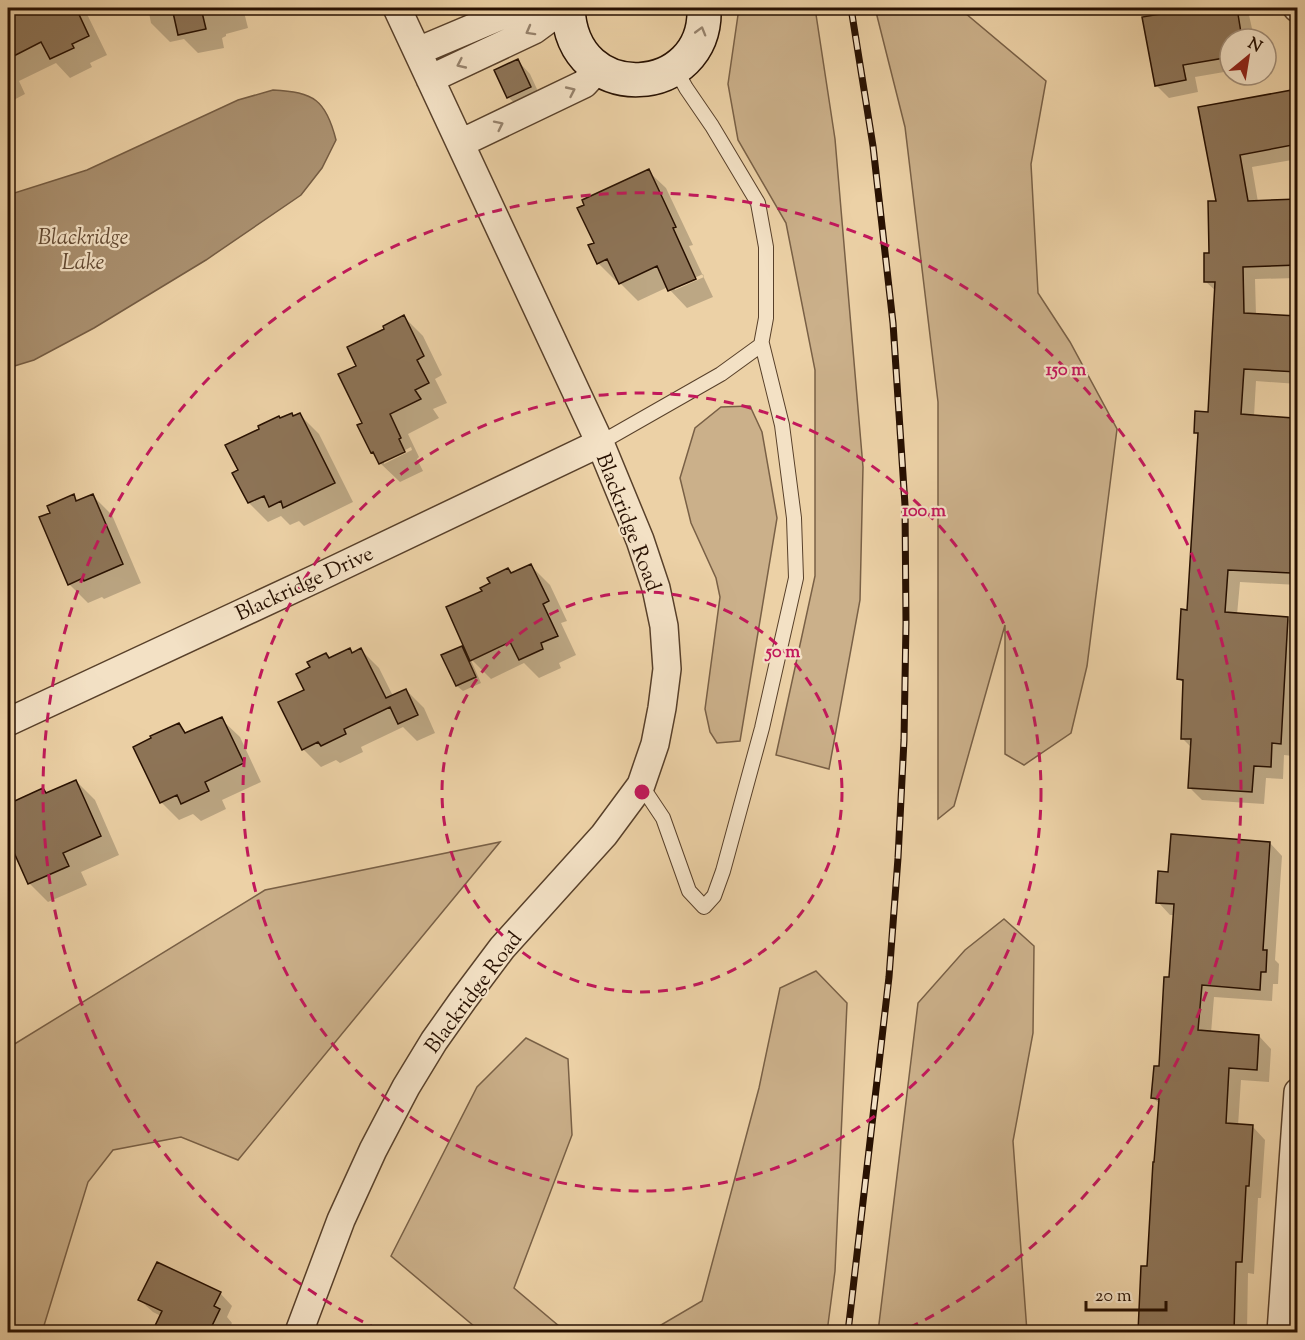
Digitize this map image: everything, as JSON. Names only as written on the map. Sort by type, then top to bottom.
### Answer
[{"type":"street","name":"Blackridge Road","points":[[299,1332],[342,1220],[369,1160],[406,1087],[434,1041],[502,948],[604,835],[641,785],[655,744],[667,669],[664,626],[656,588],[640,540],[600,443],[397,8]]},
{"type":"street","points":[[418,51],[520,8]]},
{"type":"street","points":[[430,79],[534,30],[566,8],[574,40],[584,56],[598,69],[623,79],[650,79],[663,75],[688,57],[703,27],[704,8]]},
{"type":"street","points":[[461,144],[585,84],[598,69]]},
{"type":"street","name":"Blackridge Drive","points":[[8,722],[600,443]]},
{"type":"street","points":[[1281,1332],[1298,1092]]},
{"type":"lane","points":[[641,785],[663,818],[689,891],[704,907],[714,896],[723,872],[762,728],[796,578],[794,518],[782,425],[762,344],[766,318],[766,247],[758,203],[675,68]]},
{"type":"lane","points":[[600,443],[721,374],[762,344]]},
{"type":"shaded area","points":[[739,8],[815,8],[835,139],[863,467],[860,600],[829,769],[776,755],[815,576],[815,370],[786,223],[738,140],[728,84]]},
{"type":"shaded area","points":[[875,8],[959,8],[1046,81],[1031,164],[1038,293],[1070,342],[1117,429],[1087,666],[1071,733],[1024,765],[1005,754],[1005,625],[954,806],[938,819],[938,402],[905,127]]},
{"type":"shaded area","points":[[750,406],[762,432],[777,518],[740,741],[717,743],[710,732],[705,709],[720,597],[716,578],[691,523],[680,478],[695,428],[721,407]]},
{"type":"shaded area","points":[[500,842],[238,1160],[181,1137],[113,1150],[88,1182],[42,1332],[8,1332],[8,1048],[265,890]]},
{"type":"shaded area","points":[[1004,919],[1034,946],[1033,1033],[1013,1141],[1027,1332],[878,1332],[918,1003],[965,950]]},
{"type":"shaded area","points":[[816,971],[847,1003],[835,1271],[827,1332],[649,1332],[702,1301],[759,1088],[780,988]]},
{"type":"shaded area","points":[[526,1038],[568,1059],[572,1135],[514,1288],[566,1332],[481,1332],[391,1256],[477,1087]]},
{"type":"water","name":"Blackridge Lake","points":[[273,90],[299,93],[316,101],[328,116],[336,140],[322,168],[301,195],[206,260],[94,328],[34,360],[8,368],[8,195],[87,170],[238,100]]},
{"type":"building","points":[[8,8],[76,8],[89,36],[72,44],[74,48],[50,59],[41,42],[8,59]]},
{"type":"building","points":[[172,8],[201,8],[206,29],[178,35]]},
{"type":"building","points":[[1197,8],[1237,8],[1240,27],[1218,27],[1218,59],[1183,65],[1186,80],[1155,86],[1142,17]]},
{"type":"building","points":[[518,59],[531,87],[507,98],[494,70]]},
{"type":"building","points":[[1292,90],[1292,94],[1298,92],[1298,144],[1240,155],[1248,201],[1298,199],[1298,265],[1243,267],[1244,313],[1298,316],[1298,372],[1244,369],[1241,414],[1293,418],[1294,433],[1298,433],[1298,472],[1291,573],[1228,570],[1225,612],[1288,617],[1281,744],[1272,743],[1271,767],[1254,766],[1252,792],[1188,788],[1191,739],[1181,739],[1183,680],[1177,679],[1181,609],[1187,610],[1198,433],[1194,433],[1195,411],[1208,412],[1215,282],[1204,282],[1204,253],[1209,253],[1208,201],[1216,201],[1198,107]]},
{"type":"building","points":[[649,169],[676,227],[673,228],[696,279],[668,291],[657,266],[619,284],[607,259],[597,264],[588,245],[594,243],[577,208],[584,205],[582,200]]},
{"type":"building","points":[[404,315],[424,356],[417,360],[429,383],[415,390],[421,399],[390,414],[405,452],[379,464],[357,425],[362,423],[338,374],[356,366],[347,347],[384,329],[383,326]]},
{"type":"building","points":[[292,413],[293,416],[300,413],[335,483],[283,508],[281,501],[269,507],[264,496],[248,503],[232,473],[238,470],[225,445],[259,429],[258,426],[279,416],[280,418]]},
{"type":"building","points":[[74,494],[76,501],[93,494],[123,564],[84,581],[83,578],[68,585],[39,517],[50,513],[47,506]]},
{"type":"building","points":[[531,564],[549,601],[543,604],[558,636],[541,643],[543,649],[519,660],[510,642],[470,661],[446,607],[482,591],[480,588],[490,583],[487,578],[508,568],[511,573]]},
{"type":"building","points":[[462,646],[476,677],[456,686],[441,655]]},
{"type":"building","points":[[350,648],[352,653],[361,648],[386,698],[406,689],[418,715],[398,724],[390,707],[344,729],[346,734],[321,746],[318,742],[302,750],[278,702],[304,690],[296,674],[310,667],[307,662],[326,653],[329,658]]},
{"type":"building","points":[[222,717],[244,763],[205,782],[209,791],[181,804],[177,795],[160,803],[133,747],[151,738],[150,736],[179,723],[185,733]]},
{"type":"building","points":[[76,780],[101,836],[63,853],[69,866],[28,884],[8,839],[8,804],[43,788],[46,793]]},
{"type":"building","points":[[1171,834],[1270,842],[1263,950],[1267,950],[1266,972],[1261,972],[1260,990],[1202,985],[1198,1030],[1259,1035],[1257,1070],[1229,1068],[1226,1123],[1253,1125],[1249,1186],[1246,1186],[1242,1262],[1236,1262],[1234,1332],[1138,1332],[1141,1266],[1147,1266],[1159,1099],[1151,1098],[1154,1066],[1159,1066],[1164,977],[1169,977],[1174,904],[1156,903],[1158,871],[1168,872]]},
{"type":"building","points":[[157,1262],[221,1292],[214,1306],[220,1309],[209,1332],[152,1332],[162,1311],[138,1300]]},
{"type":"railway","points":[[848,1332],[889,977],[904,740],[906,623],[905,505],[893,323],[873,146],[851,8]]}]
